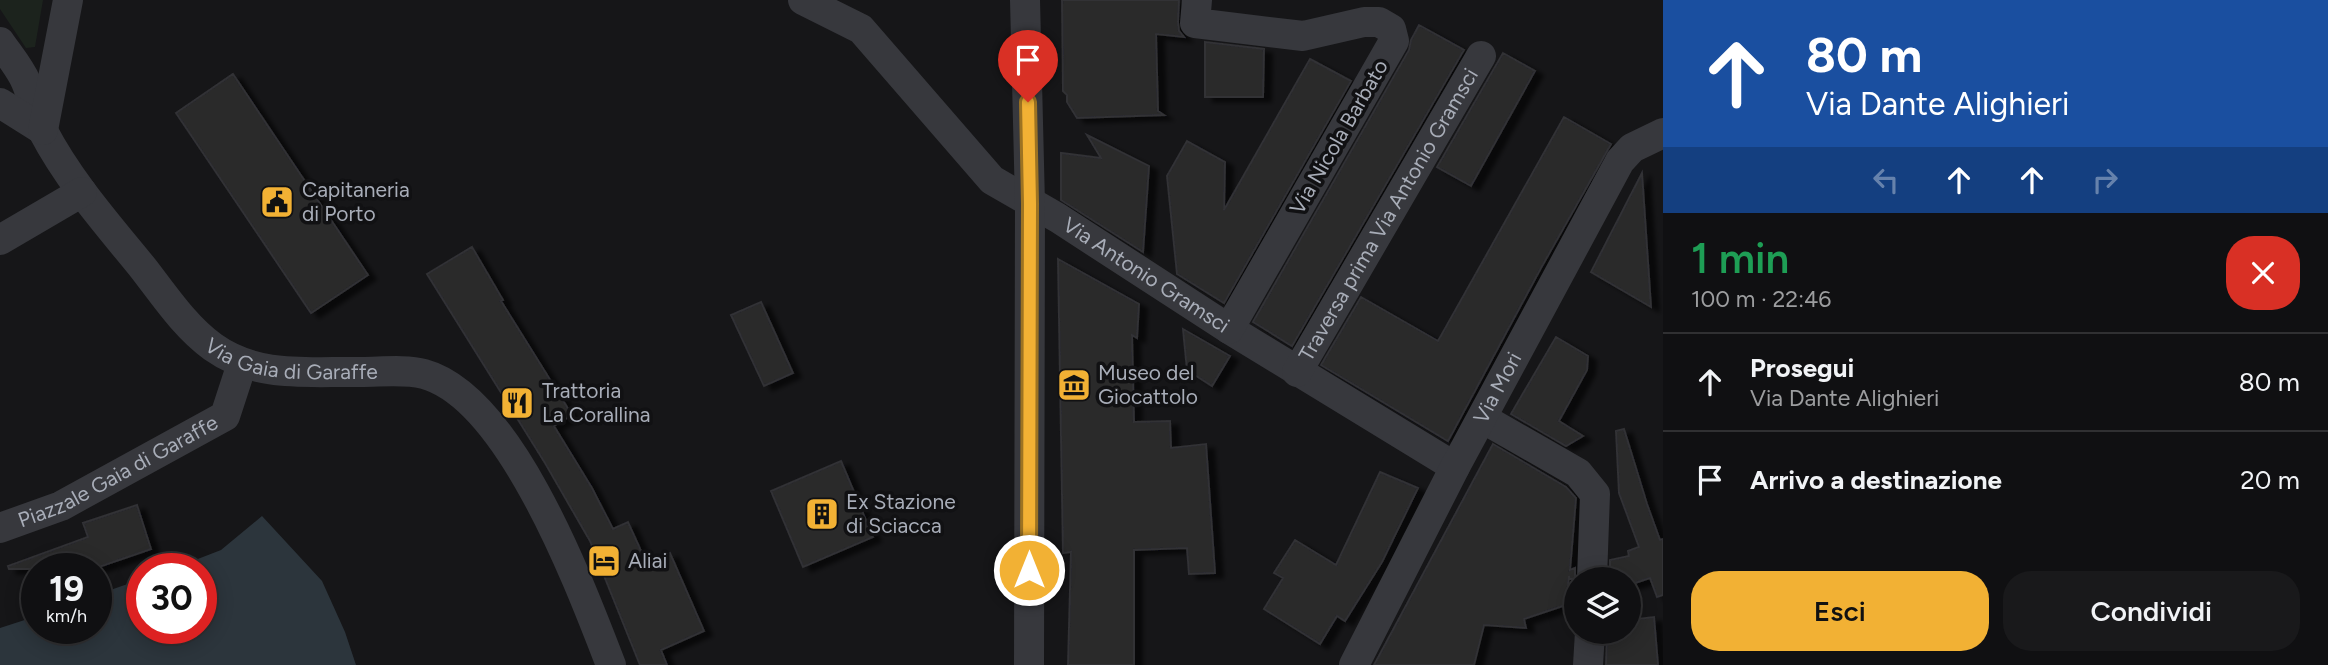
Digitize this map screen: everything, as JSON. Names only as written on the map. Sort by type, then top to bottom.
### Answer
[{"type":"street","points":[[43,130],[68,0]]},
{"type":"street","name":"Via Antonio Gramsci","points":[[803,0],[860,29],[992,180],[1058,218],[1297,372],[1455,467]]},
{"type":"street","points":[[1025,0],[1030,204],[1028,665]]},
{"type":"street","name":"Via Nicola Barbato","points":[[1197,0],[1195,23],[1303,36],[1364,22],[1380,22],[1391,29],[1394,41],[1228,329]]},
{"type":"street","points":[[0,42],[25,80],[43,130]]},
{"type":"street","name":"Traversa prima Via Antonio Gramsci","points":[[1297,372],[1481,57]]},
{"type":"street","points":[[0,103],[43,130]]},
{"type":"street","name":"Via Gaia di Garaffe","points":[[43,130],[82,192],[188,324],[212,346],[242,364],[271,370],[424,374],[448,385],[473,404],[502,439],[545,509],[583,593],[611,665]]},
{"type":"street","name":"Via Mori","points":[[1354,665],[1455,467],[1620,162],[1632,148],[1663,133]]},
{"type":"street","points":[[0,240],[82,192]]},
{"type":"street","name":"Piazzale Gaia di Garaffe","points":[[0,528],[61,506],[225,416],[242,364]]},
{"type":"street","points":[[1482,418],[1578,473],[1595,494],[1592,567]]},
{"type":"street","points":[[1588,665],[1589,644]]},
{"type":"shaded area","points":[[0,0],[43,0],[35,47],[26,48],[0,9]]},
{"type":"shaded area","points":[[262,516],[322,581],[345,632],[356,665],[0,665],[0,628],[21,621],[21,644],[112,644],[112,589],[126,585],[126,644],[217,644],[217,553],[213,553],[221,550]]},
{"type":"building","points":[[1062,0],[1179,0],[1179,31],[1184,37],[1156,34],[1158,111],[1164,115],[1077,118],[1063,91]]},
{"type":"building","points":[[1419,25],[1464,50],[1292,346],[1253,322],[1409,50]]},
{"type":"building","points":[[1205,42],[1264,49],[1263,97],[1205,97]]},
{"type":"building","points":[[1503,53],[1535,71],[1471,186],[1437,167]]},
{"type":"building","points":[[1310,59],[1351,81],[1224,303],[1177,274],[1167,176],[1187,141],[1225,162],[1224,210]]},
{"type":"building","points":[[233,74],[368,275],[311,313],[176,113]]},
{"type":"building","points":[[1564,117],[1611,144],[1448,441],[1321,365],[1361,297],[1438,341]]},
{"type":"building","points":[[1087,135],[1149,166],[1143,252],[1061,200],[1061,153],[1101,158]]},
{"type":"building","points":[[1642,173],[1651,307],[1591,272]]},
{"type":"building","points":[[472,247],[503,300],[501,301],[572,415],[554,426],[592,488],[613,529],[628,522],[646,562],[670,553],[704,631],[661,650],[667,665],[640,665],[590,541],[545,463],[427,274]]},
{"type":"building","points":[[1058,259],[1139,304],[1137,338],[1132,335],[1134,422],[1170,421],[1171,448],[1206,444],[1215,573],[1189,574],[1187,548],[1134,550],[1134,665],[1068,665],[1071,552],[1063,553]]},
{"type":"building","points":[[761,302],[793,373],[764,386],[731,315]]},
{"type":"building","points":[[1183,329],[1230,356],[1212,386],[1187,370]]},
{"type":"building","points":[[1556,337],[1588,356],[1587,370],[1559,421],[1583,436],[1566,446],[1511,414]]},
{"type":"building","points":[[1624,429],[1647,504],[1660,540],[1663,539],[1663,595],[1657,597],[1650,578],[1641,581],[1641,567],[1610,567],[1610,560],[1629,556],[1628,551],[1639,547],[1619,493],[1616,431]]},
{"type":"building","points":[[1493,444],[1566,487],[1576,498],[1570,567],[1564,567],[1564,606],[1524,619],[1526,628],[1484,625],[1474,665],[1374,665]]},
{"type":"building","name":"Ex Stazione di Sciacca","points":[[841,461],[873,537],[803,567],[771,491]]},
{"type":"building","points":[[1380,472],[1418,488],[1382,562],[1345,621],[1337,616],[1320,644],[1264,609],[1283,578],[1274,573],[1295,540],[1336,565]]},
{"type":"building","points":[[137,505],[151,549],[139,553],[126,553],[126,558],[112,562],[112,553],[44,553],[88,537],[83,523]]},
{"type":"building","points":[[21,561],[21,569],[9,569],[8,566]]},
{"type":"building","points":[[1654,617],[1658,665],[1606,665],[1607,644],[1641,644],[1641,619]]},
{"type":"place","name":"Capitaneria di Porto","points":[[277,202]]},
{"type":"place","name":"Museo del Giocattolo","points":[[1074,385]]},
{"type":"place","name":"Trattoria La Corallina","points":[[517,403]]},
{"type":"place","name":"Ex Stazione di Sciacca","points":[[822,514]]},
{"type":"place","name":"Aliai","points":[[604,561]]},
{"type":"route","points":[[1028,102],[1029,570]]}]
